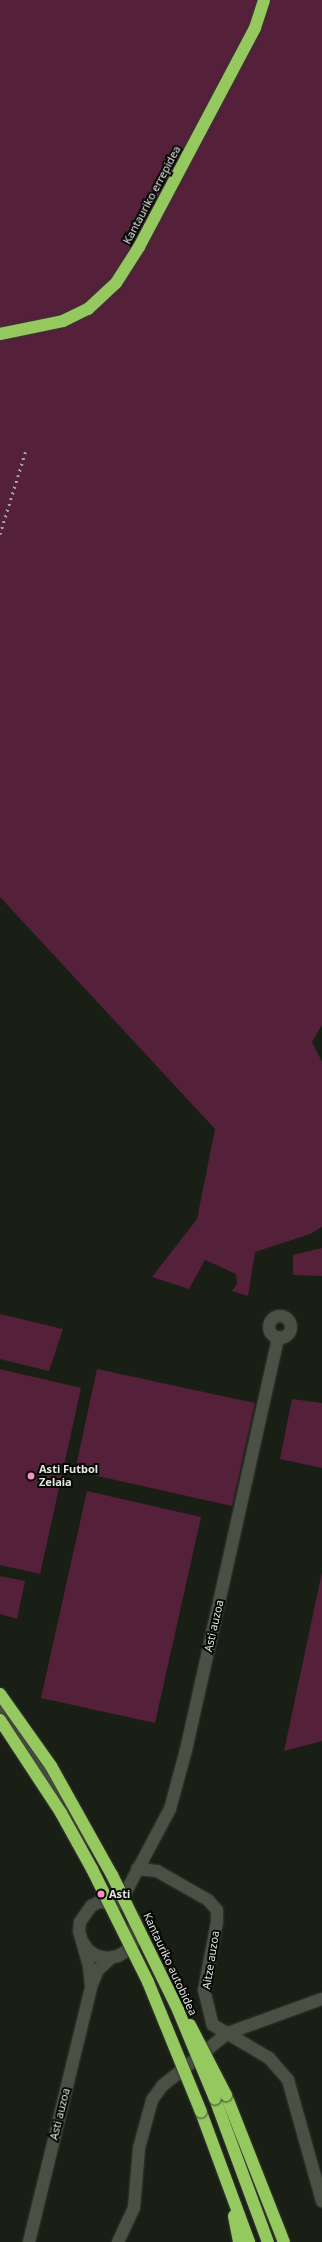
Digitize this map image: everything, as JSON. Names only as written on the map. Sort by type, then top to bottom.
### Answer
[{"type":"highway","name":"Kantauriko errepidea","points":[[0,334],[63,321],[88,309],[116,283],[139,247],[255,28],[264,0]]},
{"type":"highway","name":"Kantauriko autobidea","points":[[0,1694],[26,1729],[74,1804],[112,1875],[178,2010],[196,2032],[220,2097]]},
{"type":"highway","points":[[0,1720],[61,1813],[99,1882],[148,1982],[201,2112],[249,2242]]},
{"type":"highway","points":[[220,2097],[268,2242]]},
{"type":"highway","points":[[220,2097],[284,2242]]},
{"type":"highway","points":[[225,2174],[239,2242]]},
{"type":"street","name":"Asti auzoa","points":[[114,1902],[129,1883],[170,1809],[186,1750],[278,1338]]},
{"type":"street","points":[[0,1710],[17,1732],[72,1818],[101,1879],[114,1902],[129,1910],[134,1919],[136,1930],[134,1941],[128,1950],[112,1957],[97,1956],[88,1950],[82,1941],[80,1922],[91,1906],[101,1879]]},
{"type":"street","name":"Aitze auzoa","points":[[137,1869],[157,1871],[208,1900],[216,1910],[217,1922],[204,1990],[213,2025],[269,2058],[288,2080],[322,2201]]},
{"type":"street","points":[[101,1879],[129,1883]]},
{"type":"street","points":[[91,1906],[114,1902]]},
{"type":"street","name":"Asti auzoa","points":[[82,1941],[91,1987]]},
{"type":"street","name":"Asti auzoa","points":[[29,2242],[91,1987],[98,1970],[112,1957]]},
{"type":"street","points":[[118,2242],[134,2208],[139,2148],[152,2100],[162,2086],[228,2033],[322,1999]]},
{"type":"shaded area","points":[[0,0],[322,0],[322,1025],[312,1042],[322,1062],[322,1227],[310,1234],[255,1252],[248,1296],[232,1291],[237,1284],[236,1274],[205,1260],[189,1289],[152,1277],[197,1219],[215,1129],[0,897]]},
{"type":"shaded area","points":[[322,1248],[322,1276],[293,1275],[293,1255]]},
{"type":"shaded area","points":[[0,1314],[63,1329],[49,1371],[0,1359]]},
{"type":"shaded area","name":"Asti Futbol Zelaia","points":[[0,1369],[81,1388],[40,1574],[0,1565]]},
{"type":"shaded area","points":[[97,1369],[255,1403],[232,1506],[75,1471]]},
{"type":"shaded area","points":[[292,1399],[322,1403],[322,1468],[280,1459]]},
{"type":"shaded area","points":[[87,1491],[201,1517],[155,1723],[41,1698]]},
{"type":"shaded area","points":[[322,1572],[322,1741],[284,1751]]},
{"type":"shaded area","points":[[0,1576],[25,1581],[17,1619],[0,1614]]},
{"type":"railway","points":[[0,534],[26,450]]},
{"type":"place","name":"Asti Futbol Zelaia","points":[[31,1476]]},
{"type":"place","name":"Asti","points":[[101,1894]]}]
